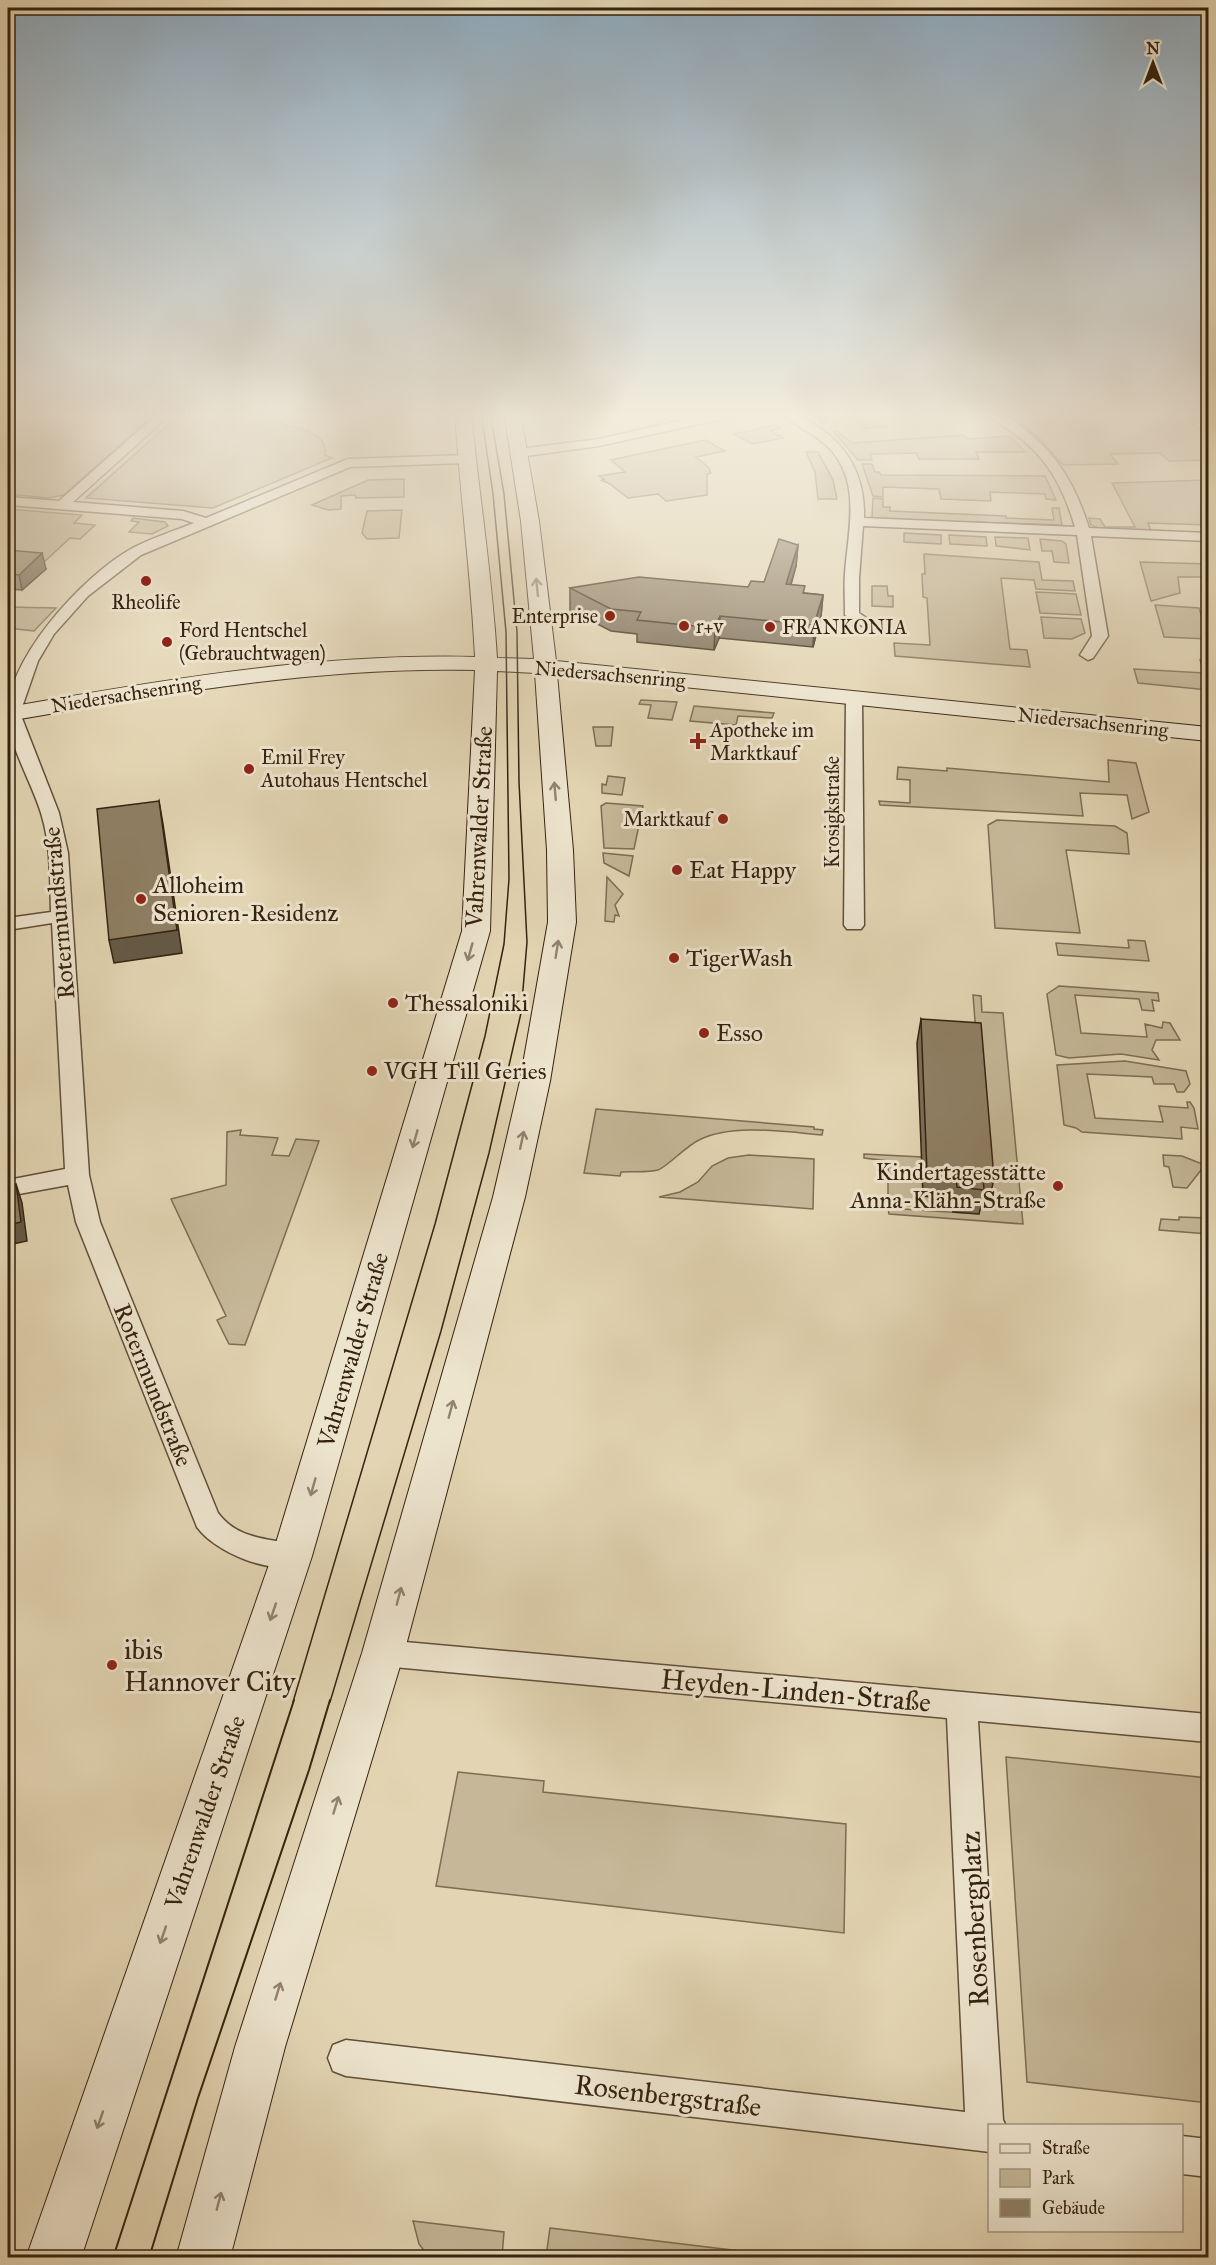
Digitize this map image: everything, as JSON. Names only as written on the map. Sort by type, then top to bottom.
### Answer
[{"type":"main road","name":"Vahrenwalder Straße","points":[[53,2258],[292,1556],[476,931],[486,664],[482,585],[469,518]]},
{"type":"main road","points":[[203,2258],[260,2047],[383,1653],[509,1197],[535,1081],[562,922],[560,850],[545,667],[529,518]]},
{"type":"main road","name":"Niedersachsenring","points":[[10,714],[263,673],[328,668],[486,664],[545,667],[1209,734]]},
{"type":"street","points":[[192,518],[206,522]]},
{"type":"street","points":[[10,714],[39,645],[82,596],[109,570],[136,552],[216,518]]},
{"type":"street","points":[[857,518],[852,574],[852,615],[870,626]]},
{"type":"street","points":[[1078,518],[1100,636],[1088,655]]},
{"type":"street","points":[[857,522],[1209,537]]},
{"type":"street","name":"Krosigkstraße","points":[[854,698],[854,925]]},
{"type":"street","name":"Rotermundstraße","points":[[10,714],[52,819],[59,854],[77,1175],[88,1222],[205,1520],[236,1546],[251,1551],[292,1556]]},
{"type":"street","points":[[8,924],[61,916]]},
{"type":"street","points":[[8,1188],[77,1175]]},
{"type":"street","name":"Heyden-Linden-Straße","points":[[383,1653],[1209,1728]]},
{"type":"street","name":"Rosenbergplatz","points":[[962,1705],[987,2132]]},
{"type":"street","name":"Rosenbergstraße","points":[[346,2058],[987,2132]]},
{"type":"street","points":[[1183,2155],[1209,2158]]},
{"type":"green space","points":[[8,518],[79,518],[74,523],[95,525],[80,539],[70,538],[42,564],[8,561]]},
{"type":"green space","points":[[133,518],[165,522],[168,526],[152,534],[129,532],[139,522],[131,521]]},
{"type":"green space","points":[[365,518],[401,518],[399,538],[367,539],[362,533]]},
{"type":"green space","points":[[873,518],[1054,520],[1054,518],[1061,518],[1062,525]]},
{"type":"green space","points":[[1089,518],[1100,519],[1105,527],[1135,527],[1130,518],[1208,518],[1208,525],[1148,523],[1151,531],[1101,529],[1091,525]]},
{"type":"green space","points":[[904,533],[941,535],[941,544],[904,542]]},
{"type":"green space","points":[[949,535],[986,537],[987,546],[950,544]]},
{"type":"green space","points":[[995,537],[1028,538],[1030,550],[996,546]]},
{"type":"green space","points":[[1040,539],[1062,541],[1066,544],[1069,563],[1054,562],[1052,551],[1042,551]]},
{"type":"green space","points":[[924,554],[1039,562],[1042,580],[1073,581],[1075,591],[1036,589],[1034,580],[1001,578],[1010,649],[1027,650],[1030,667],[895,656],[894,643],[930,645],[927,598],[923,597]]},
{"type":"green space","points":[[1140,562],[1208,564],[1208,577],[1178,577],[1180,593],[1151,601]]},
{"type":"green space","points":[[872,586],[887,586],[888,596],[893,596],[893,607],[872,606]]},
{"type":"green space","points":[[1036,592],[1076,594],[1081,615],[1040,613]]},
{"type":"green space","points":[[1155,605],[1199,608],[1208,639],[1164,637]]},
{"type":"green space","points":[[8,607],[56,608],[34,631],[8,628]]},
{"type":"green space","points":[[1041,617],[1081,619],[1085,633],[1072,639],[1044,638]]},
{"type":"green space","points":[[1200,660],[1208,661],[1208,690],[1138,683],[1134,669],[1204,673]]},
{"type":"green space","points":[[641,700],[677,702],[672,720],[648,718],[651,705],[639,704]]},
{"type":"green space","points":[[694,706],[774,713],[772,718],[738,716],[736,725],[690,721]]},
{"type":"green space","points":[[593,727],[613,727],[611,746],[596,746]]},
{"type":"green space","points":[[1108,760],[1136,763],[1149,812],[1132,819],[1127,795],[1080,793],[1083,816],[880,805],[879,801],[910,803],[910,780],[897,779],[898,767],[947,771],[947,768],[1109,782]]},
{"type":"green space","points":[[608,776],[625,778],[622,795],[602,793],[602,784],[606,785]]},
{"type":"green space","points":[[606,803],[643,806],[634,849],[604,848],[601,806]]},
{"type":"green space","points":[[997,820],[1115,826],[1127,833],[1129,854],[1066,850],[1080,933],[995,928],[988,825]]},
{"type":"green space","points":[[603,853],[633,856],[629,876],[604,863]]},
{"type":"green space","points":[[607,877],[623,894],[615,905],[619,916],[615,915],[614,922],[605,921]]},
{"type":"green space","points":[[1128,940],[1145,941],[1149,961],[1058,955],[1056,943],[1129,948]]},
{"type":"green space","points":[[1059,986],[1158,993],[1159,1001],[1152,1000],[1154,1011],[1142,1010],[1139,999],[1075,995],[1081,1033],[1147,1037],[1145,1024],[1162,1028],[1163,1022],[1170,1023],[1180,1040],[1156,1040],[1152,1050],[1159,1060],[1121,1054],[1069,1058],[1056,1055],[1047,994]]},
{"type":"green space","points":[[973,995],[981,996],[982,1012],[1003,1013],[1023,1224],[889,1214],[888,1208],[979,1214],[978,1202],[989,1202]]},
{"type":"green space","points":[[1125,1061],[1186,1071],[1190,1084],[1184,1092],[1177,1092],[1174,1084],[1154,1084],[1152,1077],[1087,1074],[1095,1118],[1163,1122],[1159,1106],[1188,1108],[1187,1102],[1190,1102],[1194,1108],[1198,1129],[1181,1127],[1182,1139],[1082,1132],[1064,1125],[1057,1065]]},
{"type":"green space","points":[[596,1109],[814,1127],[814,1129],[823,1130],[822,1135],[760,1130],[727,1132],[699,1140],[658,1170],[621,1172],[620,1176],[584,1173]]},
{"type":"green space","points":[[241,1130],[240,1135],[278,1138],[272,1155],[289,1156],[296,1139],[319,1141],[245,1345],[229,1344],[217,1320],[226,1316],[171,1199],[226,1185],[227,1132]]},
{"type":"green space","points":[[864,1154],[922,1157],[923,1196],[953,1199],[954,1209],[888,1204],[888,1161],[864,1158]]},
{"type":"green space","points":[[749,1155],[814,1159],[813,1209],[659,1197],[680,1192],[698,1182],[712,1166],[728,1158]]},
{"type":"green space","points":[[1163,1155],[1182,1156],[1205,1165],[1187,1188],[1173,1187],[1169,1167],[1164,1166]]},
{"type":"green space","points":[[1179,1217],[1208,1218],[1208,1234],[1159,1230],[1161,1219],[1179,1220]]},
{"type":"green space","points":[[1006,1757],[1208,1778],[1208,2103],[1027,2082]]},
{"type":"green space","points":[[458,1772],[544,1781],[543,1792],[846,1824],[844,1933],[436,1886]]},
{"type":"green space","points":[[413,2221],[504,2232],[502,2257],[428,2256],[419,2244]]},
{"type":"green space","points":[[550,2228],[740,2251],[740,2257],[546,2257]]},
{"type":"building","points":[[779,539],[798,545],[786,584],[805,586],[803,593],[823,595],[814,625],[720,616],[715,628],[637,620],[641,612],[611,609],[570,588],[639,577],[748,587],[751,581],[764,582]]},
{"type":"building","points":[[8,550],[42,553],[19,575],[8,574]]},
{"type":"building","name":"Alloheim Senioren-Residenz","points":[[159,801],[177,930],[109,940],[97,809]]},
{"type":"building","points":[[921,1019],[981,1023],[994,1178],[983,1177],[984,1190],[957,1187],[956,1174],[927,1172]]},
{"type":"building","points":[[16,1184],[21,1222],[8,1225],[8,1186]]},
{"type":"tram line","points":[[293,1702],[435,1224],[485,1036],[504,944],[509,879],[506,632],[495,518]]},
{"type":"tram line","points":[[330,1702],[441,1331],[489,1153],[521,1013],[527,942],[519,782],[517,632],[506,518]]},
{"type":"tram line","points":[[113,2258],[294,1700]]},
{"type":"tram line","points":[[149,2258],[198,2098],[309,1770],[330,1700]]},
{"type":"place","name":"Rheolife","points":[[146,581]]},
{"type":"place","name":"Enterprise","points":[[610,616]]},
{"type":"place","name":"r+v","points":[[684,626]]},
{"type":"place","name":"FRANKONIA","points":[[770,627]]},
{"type":"place","name":"Ford Hentschel (Gebrauchtwagen)","points":[[167,642]]},
{"type":"place","name":"Apotheke im Marktkauf","points":[[698,741]]},
{"type":"place","name":"Emil Frey Autohaus Hentschel","points":[[249,769]]},
{"type":"place","name":"Marktkauf","points":[[723,819]]},
{"type":"place","name":"Eat Happy","points":[[677,870]]},
{"type":"place","name":"Alloheim Senioren-Residenz","points":[[141,899]]},
{"type":"place","name":"TigerWash","points":[[674,958]]},
{"type":"place","name":"Thessaloniki","points":[[393,1003]]},
{"type":"place","name":"Esso","points":[[704,1033]]},
{"type":"place","name":"VGH Till Geries","points":[[372,1071]]},
{"type":"place","name":"Kindertagesstätte Anna-Klähn-Straße","points":[[1058,1186]]},
{"type":"place","name":"ibis Hannover City","points":[[112,1665]]}]
